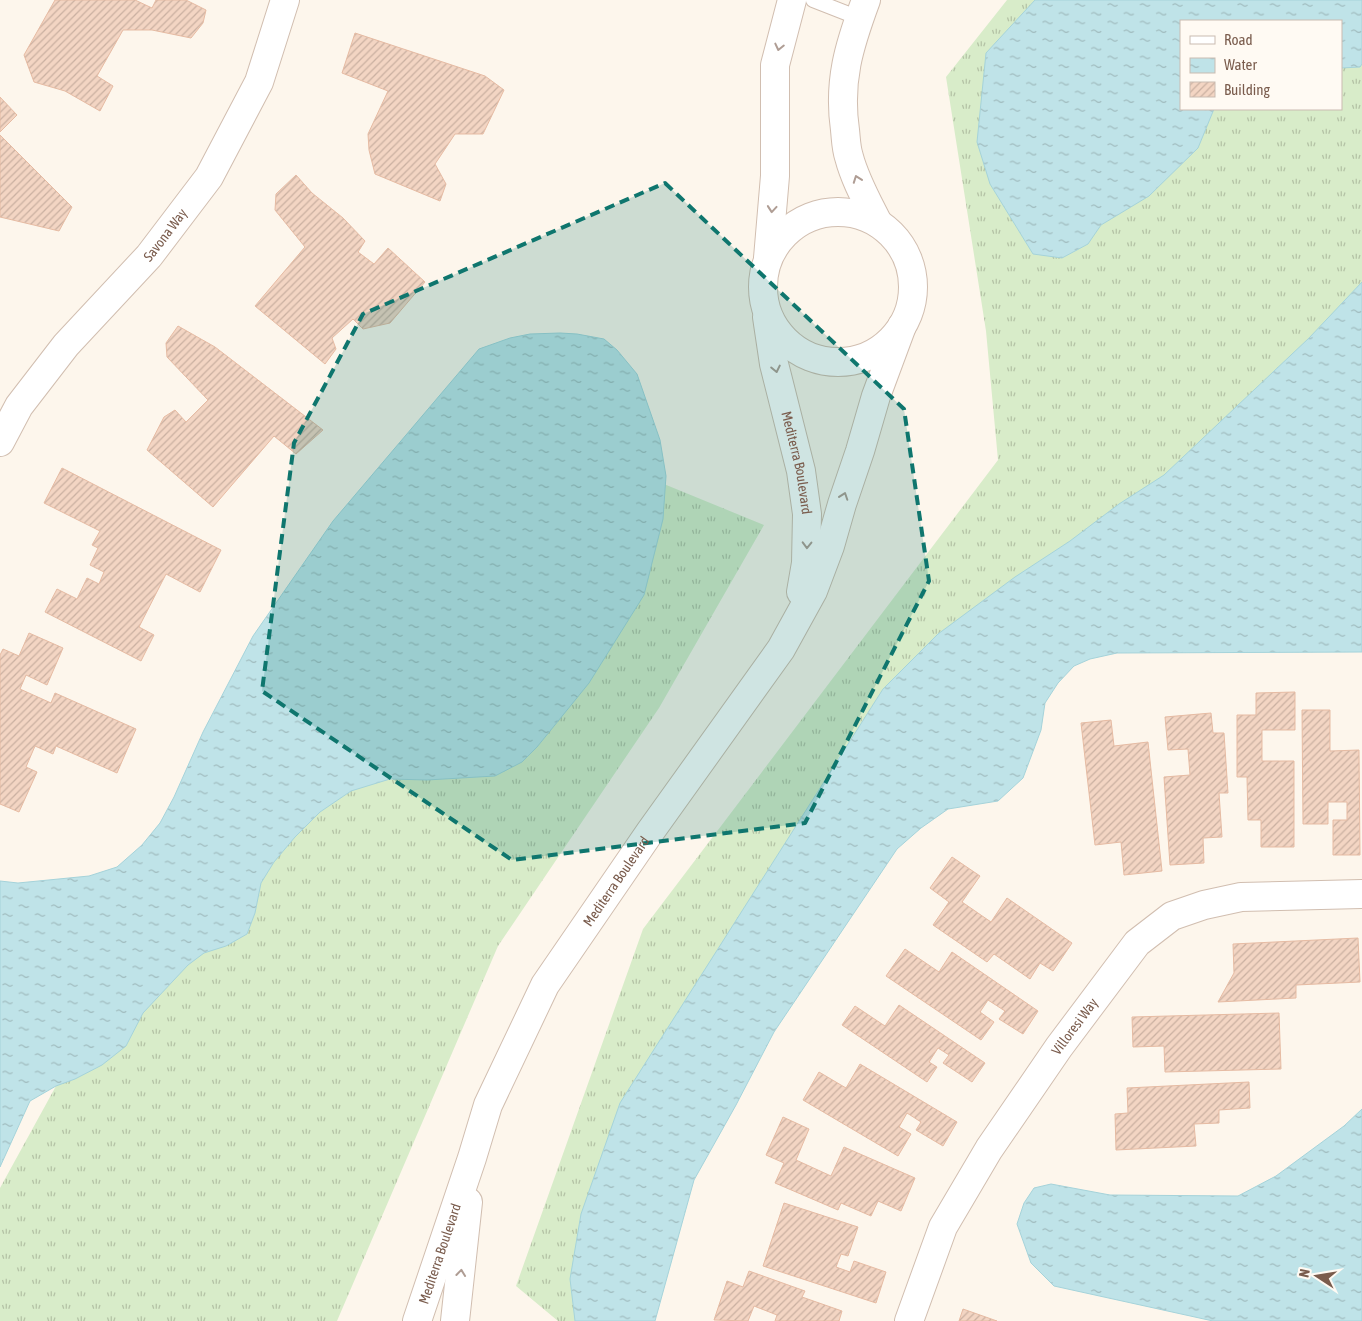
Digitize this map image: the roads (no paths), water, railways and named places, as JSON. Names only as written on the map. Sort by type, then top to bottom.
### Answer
[{"type":"street","name":"Savona Way","points":[[0,442],[19,406],[66,345],[149,256],[209,177],[259,82],[285,0]]},
{"type":"street","points":[[768,260],[779,241],[795,226],[814,215],[836,212],[858,214],[878,223],[896,239],[908,258],[913,281],[911,304],[902,326],[885,346],[863,358],[838,363],[813,358],[791,346],[774,327],[765,303],[763,282],[768,260],[775,176],[775,65],[792,0]]},
{"type":"street","points":[[863,9],[847,56],[843,86],[844,123],[848,155],[859,187],[878,223]]},
{"type":"street","name":"Mediterra Boulevard","points":[[765,303],[774,364],[801,471],[807,514],[806,563],[795,622]]},
{"type":"street","name":"Mediterra Boulevard","points":[[417,1321],[488,1105],[545,985],[650,832],[780,649],[813,591],[830,546],[876,396],[902,326]]},
{"type":"street","name":"Villoresi Way","points":[[909,1321],[943,1227],[989,1149],[1059,1047],[1137,942],[1172,916],[1204,905],[1241,898],[1362,894]]},
{"type":"street","name":"Mediterra Boulevard","points":[[455,1321],[472,1158]]},
{"type":"lane","points":[[814,0],[863,9]]},
{"type":"water","points":[[1035,0],[1362,0],[1362,64],[1360,67],[1342,68],[1342,20],[1180,20],[1180,110],[1214,110],[1198,148],[1149,196],[1101,225],[1088,244],[1062,258],[1033,254],[990,184],[977,142],[986,53]]},
{"type":"water","points":[[1362,282],[1362,652],[1117,653],[1090,659],[1074,666],[1058,683],[1045,703],[1041,730],[1023,778],[998,801],[948,809],[921,828],[897,849],[774,1032],[694,1180],[655,1321],[575,1321],[570,1279],[581,1214],[620,1103],[883,689],[938,634],[1015,577],[1164,475],[1309,338]]},
{"type":"water","points":[[560,333],[604,339],[617,350],[637,374],[660,440],[666,476],[663,519],[644,595],[589,683],[537,747],[522,762],[495,776],[427,780],[390,779],[351,791],[320,812],[274,862],[261,883],[255,913],[247,934],[226,946],[204,953],[188,965],[143,1013],[126,1046],[102,1065],[75,1079],[56,1086],[30,1101],[0,1167],[0,881],[18,883],[89,876],[117,867],[142,845],[160,823],[174,797],[203,732],[253,636],[333,521],[479,349],[510,338],[530,334]]},
{"type":"water","points":[[1362,1109],[1362,1321],[1213,1321],[1054,1286],[1031,1263],[1017,1224],[1024,1203],[1034,1188],[1051,1184],[1110,1195],[1238,1196],[1276,1176],[1344,1126]]}]
